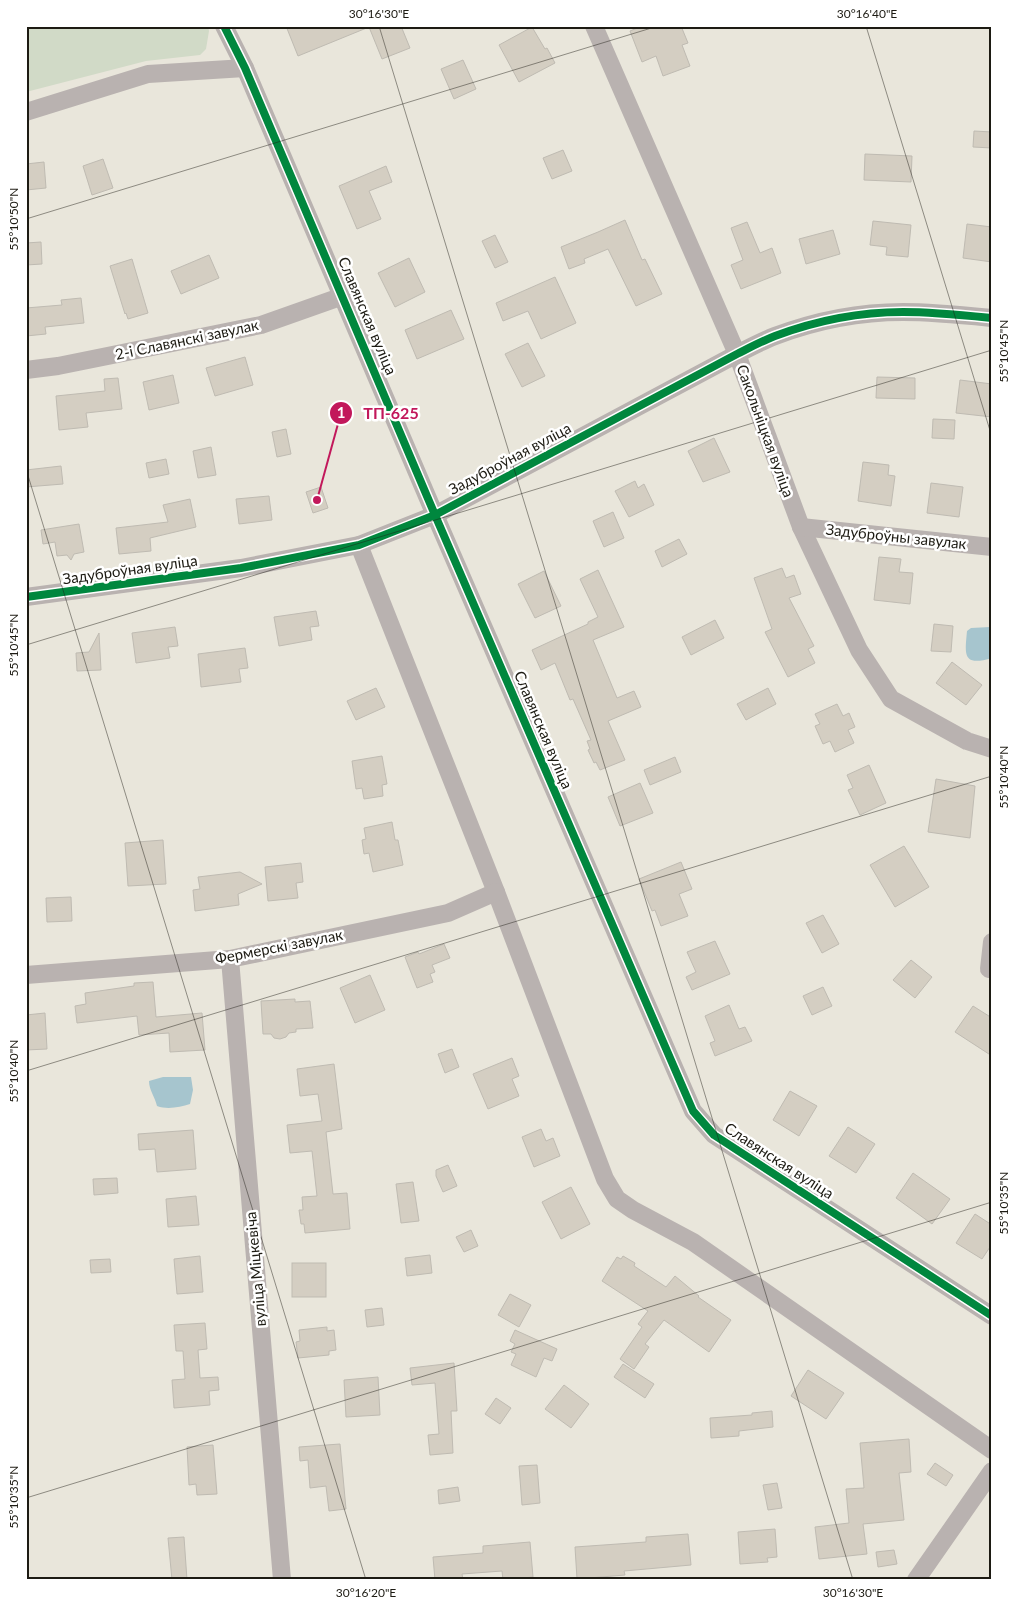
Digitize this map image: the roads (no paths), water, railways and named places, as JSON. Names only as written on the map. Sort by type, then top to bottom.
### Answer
[{"type":"street","name":"Славянская вуліца","points":[[224,26],[245,68],[344,296],[435,515],[693,1111],[714,1135],[992,1316]]},
{"type":"street","name":"Сакольніцкая вуліца","points":[[594,26],[736,354],[801,528],[859,650],[891,699],[967,742],[992,749]]},
{"type":"street","points":[[26,112],[148,74],[245,68]]},
{"type":"street","name":"2-і Славянскі завулак","points":[[26,370],[58,366],[261,325],[344,296]]},
{"type":"street","name":"Задуброўная вуліца","points":[[26,597],[242,568],[359,545],[435,515],[736,354],[782,334],[830,321],[859,316],[911,312],[992,318]]},
{"type":"street","name":"Задуброўны завулак","points":[[801,528],[992,547]]},
{"type":"street","points":[[359,545],[496,892],[605,1179],[617,1199],[633,1210],[693,1242],[992,1450]]},
{"type":"street","name":"Фермерскі завулак","points":[[26,975],[230,959],[448,913],[496,892]]},
{"type":"street","points":[[989,969],[992,942]]},
{"type":"street","name":"вуліца Міцкевіча","points":[[230,959],[282,1580]]},
{"type":"street","points":[[916,1580],[992,1472]]},
{"type":"water","points":[[971,628],[992,628],[992,658],[975,661],[970,659],[966,652],[967,631]]},
{"type":"water","points":[[163,1077],[191,1077],[193,1090],[190,1104],[170,1108],[157,1106],[149,1081]]},
{"type":"place","name":"ТП-625","points":[[317,500]]}]
